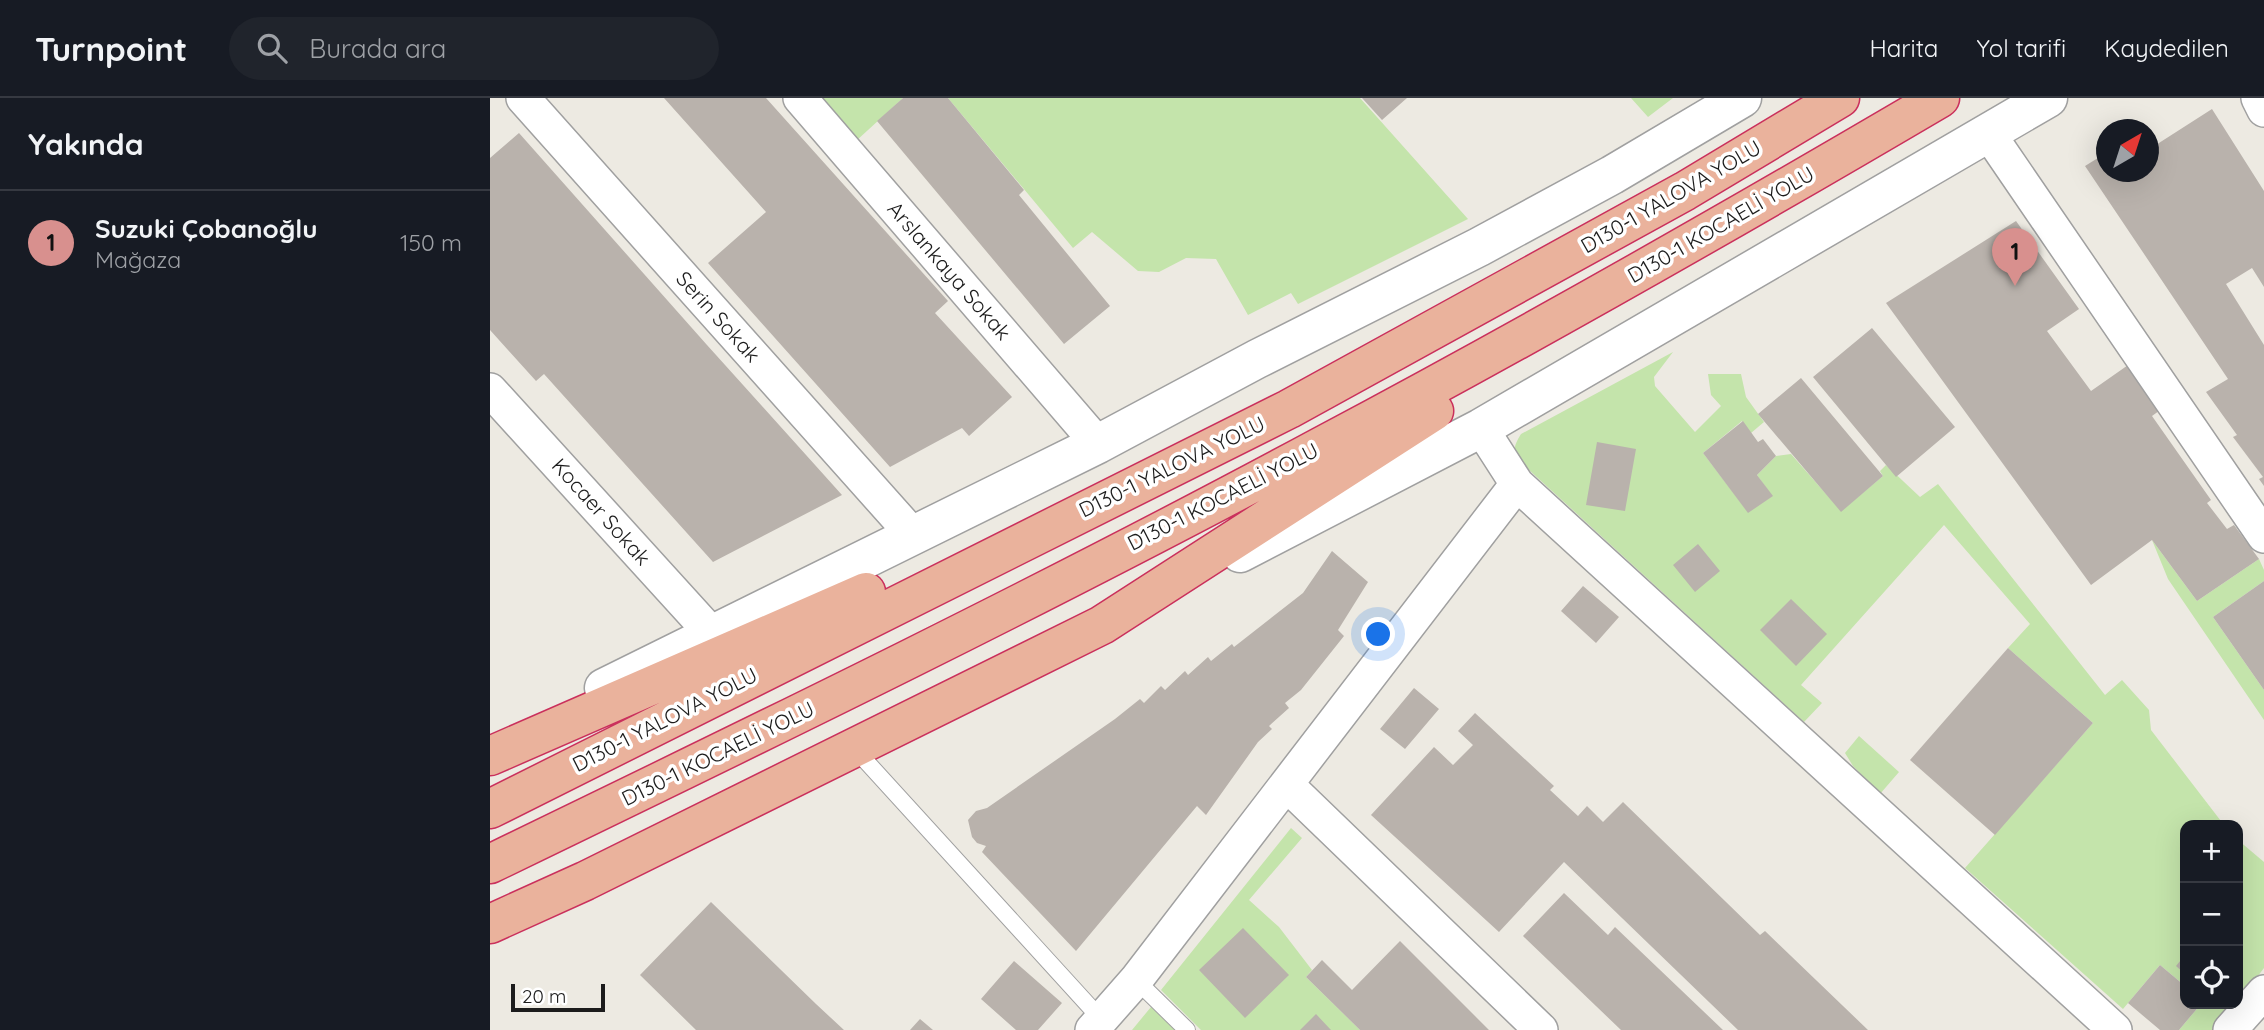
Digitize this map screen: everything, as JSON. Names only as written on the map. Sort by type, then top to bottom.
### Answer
[{"type":"highway","name":"D130-1 YALOVA YOLU","points":[[490,809],[1289,409],[1685,191],[1840,98]]},
{"type":"highway","name":"D130-1 KOCAELİ YOLU","points":[[490,864],[832,698],[1321,447],[1720,227],[1940,98]]},
{"type":"highway","points":[[490,924],[585,881],[1101,625],[1720,227]]},
{"type":"highway","points":[[490,756],[1289,409]]},
{"type":"street","name":"Serin Sokak","points":[[523,98],[913,535]]},
{"type":"street","name":"Arslankaya Sokak","points":[[800,98],[1098,444]]},
{"type":"street","points":[[490,746],[1098,444],[1257,359],[1479,247],[1612,175],[1742,98]]},
{"type":"street","points":[[1101,625],[1481,428],[2048,98]]},
{"type":"street","points":[[2258,98],[2264,110]]},
{"type":"street","points":[[1989,134],[2264,536]]},
{"type":"street","name":"Kocaer Sokak","points":[[490,390],[712,634]]},
{"type":"street","points":[[1481,428],[1517,484],[2115,1030]]},
{"type":"street","points":[[1096,1025],[1136,980],[1517,484]]},
{"type":"street","points":[[1287,785],[1541,1030]]},
{"type":"street","points":[[2230,1030],[2264,992]]},
{"type":"lane","points":[[854,748],[1096,1025]]},
{"type":"lane","points":[[1136,980],[1187,1030]]},
{"type":"green space","points":[[820,98],[903,98],[856,141]]},
{"type":"green space","points":[[948,98],[1360,98],[1468,219],[1298,304],[1291,293],[1248,315],[1216,259],[1186,258],[1159,272],[1138,271],[1092,232],[1073,248]]},
{"type":"green space","points":[[1631,98],[1673,98],[1648,117]]},
{"type":"green space","points":[[1673,352],[1654,377],[1655,386],[1695,432],[1721,406],[1711,395],[1708,374],[1741,374],[1746,397],[1764,422],[1751,433],[1742,421],[1703,453],[1748,512],[1772,496],[1757,475],[1776,456],[1791,454],[1841,511],[1883,476],[1880,471],[1886,465],[1920,497],[1938,484],[2105,695],[2122,680],[2149,710],[2151,730],[2220,820],[2180,820],[2180,982],[2160,965],[2123,1009],[1965,868],[2093,723],[2008,648],[2030,624],[1944,525],[1801,685],[1822,703],[1804,722],[1528,469],[1515,453],[1515,445],[1521,434]]},
{"type":"green space","points":[[2152,540],[2197,601],[2259,559],[2264,570],[2264,581],[2213,617],[2264,690],[2264,720],[2168,579]]},
{"type":"green space","points":[[1859,736],[1899,772],[1880,794],[1853,766],[1845,753]]},
{"type":"green space","points":[[1291,828],[1302,838],[1249,900],[1279,927],[1312,970],[1306,977],[1360,1030],[1201,1030],[1161,990]]},
{"type":"green space","points":[[2243,844],[2264,862],[2264,968],[2243,995]]},
{"type":"green space","points":[[1151,1007],[1175,1030],[1132,1030]]},
{"type":"green space","points":[[2197,1009],[2233,1009],[2217,1030],[2179,1030]]},
{"type":"building","points":[[664,98],[766,98],[948,301],[935,313],[1012,397],[969,436],[962,428],[890,467],[708,263],[766,212]]},
{"type":"building","points":[[903,98],[948,98],[1024,190],[1019,195],[1110,306],[1064,344],[877,121]]},
{"type":"building","points":[[1362,98],[1407,98],[1382,120]]},
{"type":"building","points":[[2212,109],[2264,191],[2264,287],[2252,268],[2226,284],[2264,345],[2264,486],[2259,479],[2263,477],[2233,437],[2237,435],[2206,392],[2228,379],[2085,166],[2096,159],[2096,182],[2159,182],[2159,143]]},
{"type":"building","points":[[519,133],[842,495],[713,562],[544,374],[536,381],[490,330],[490,158]]},
{"type":"building","points":[[2016,221],[2079,309],[2047,331],[2091,391],[2131,363],[2163,408],[2152,416],[2211,500],[2207,503],[2227,529],[2234,525],[2259,559],[2197,601],[2152,540],[2091,585],[1886,303]]},
{"type":"building","points":[[1872,328],[1955,427],[1896,477],[1813,377]]},
{"type":"building","points":[[1801,378],[1883,476],[1841,512],[1758,414]]},
{"type":"building","points":[[1743,421],[1758,442],[1763,439],[1776,456],[1757,475],[1773,496],[1748,513],[1703,453]]},
{"type":"building","points":[[1597,442],[1636,449],[1625,511],[1586,505]]},
{"type":"building","points":[[1698,544],[1720,571],[1695,592],[1673,565]]},
{"type":"building","points":[[1332,551],[1368,582],[1338,630],[1344,636],[1301,690],[1285,703],[1289,708],[1269,726],[1272,729],[1258,742],[1206,815],[1197,806],[1076,951],[982,852],[986,846],[977,843],[972,837],[968,820],[976,811],[987,808],[1140,699],[1144,703],[1161,686],[1165,690],[1185,671],[1188,675],[1208,657],[1211,661],[1232,644],[1234,647],[1303,593]]},
{"type":"building","points":[[2264,581],[2264,690],[2213,617]]},
{"type":"building","points":[[1583,586],[1619,617],[1596,643],[1561,611]]},
{"type":"building","points":[[1791,599],[1827,634],[1796,666],[1760,630]]},
{"type":"building","points":[[2008,648],[2093,723],[1995,835],[1910,760]]},
{"type":"building","points":[[1414,688],[1439,709],[1405,749],[1380,729]]},
{"type":"building","points":[[1475,713],[1554,786],[1550,790],[1578,816],[1587,806],[1603,822],[1623,802],[1760,935],[1765,931],[1868,1030],[1738,1030],[1564,862],[1499,932],[1371,815],[1434,747],[1453,765],[1473,745],[1458,731]]},
{"type":"building","points":[[1564,893],[1608,935],[1615,927],[1723,1030],[1621,1030],[1523,936]]},
{"type":"building","points":[[711,902],[844,1030],[696,1030],[640,975]]},
{"type":"building","points":[[1243,928],[1289,975],[1245,1018],[1199,970]]},
{"type":"building","points":[[1400,941],[1489,1030],[1360,1030],[1306,977],[1322,960],[1352,990]]},
{"type":"building","points":[[1014,961],[1062,1003],[1038,1030],[1016,1030],[981,999]]},
{"type":"building","points":[[2160,965],[2180,982],[2180,1009],[2197,1009],[2179,1030],[2160,1030],[2128,1003]]},
{"type":"building","points":[[1316,1014],[1331,1030],[1300,1030]]},
{"type":"building","points":[[920,1019],[933,1030],[910,1030]]},
{"type":"place","name":"Suzuki Çobanoğlu","points":[[2015,286]]}]
